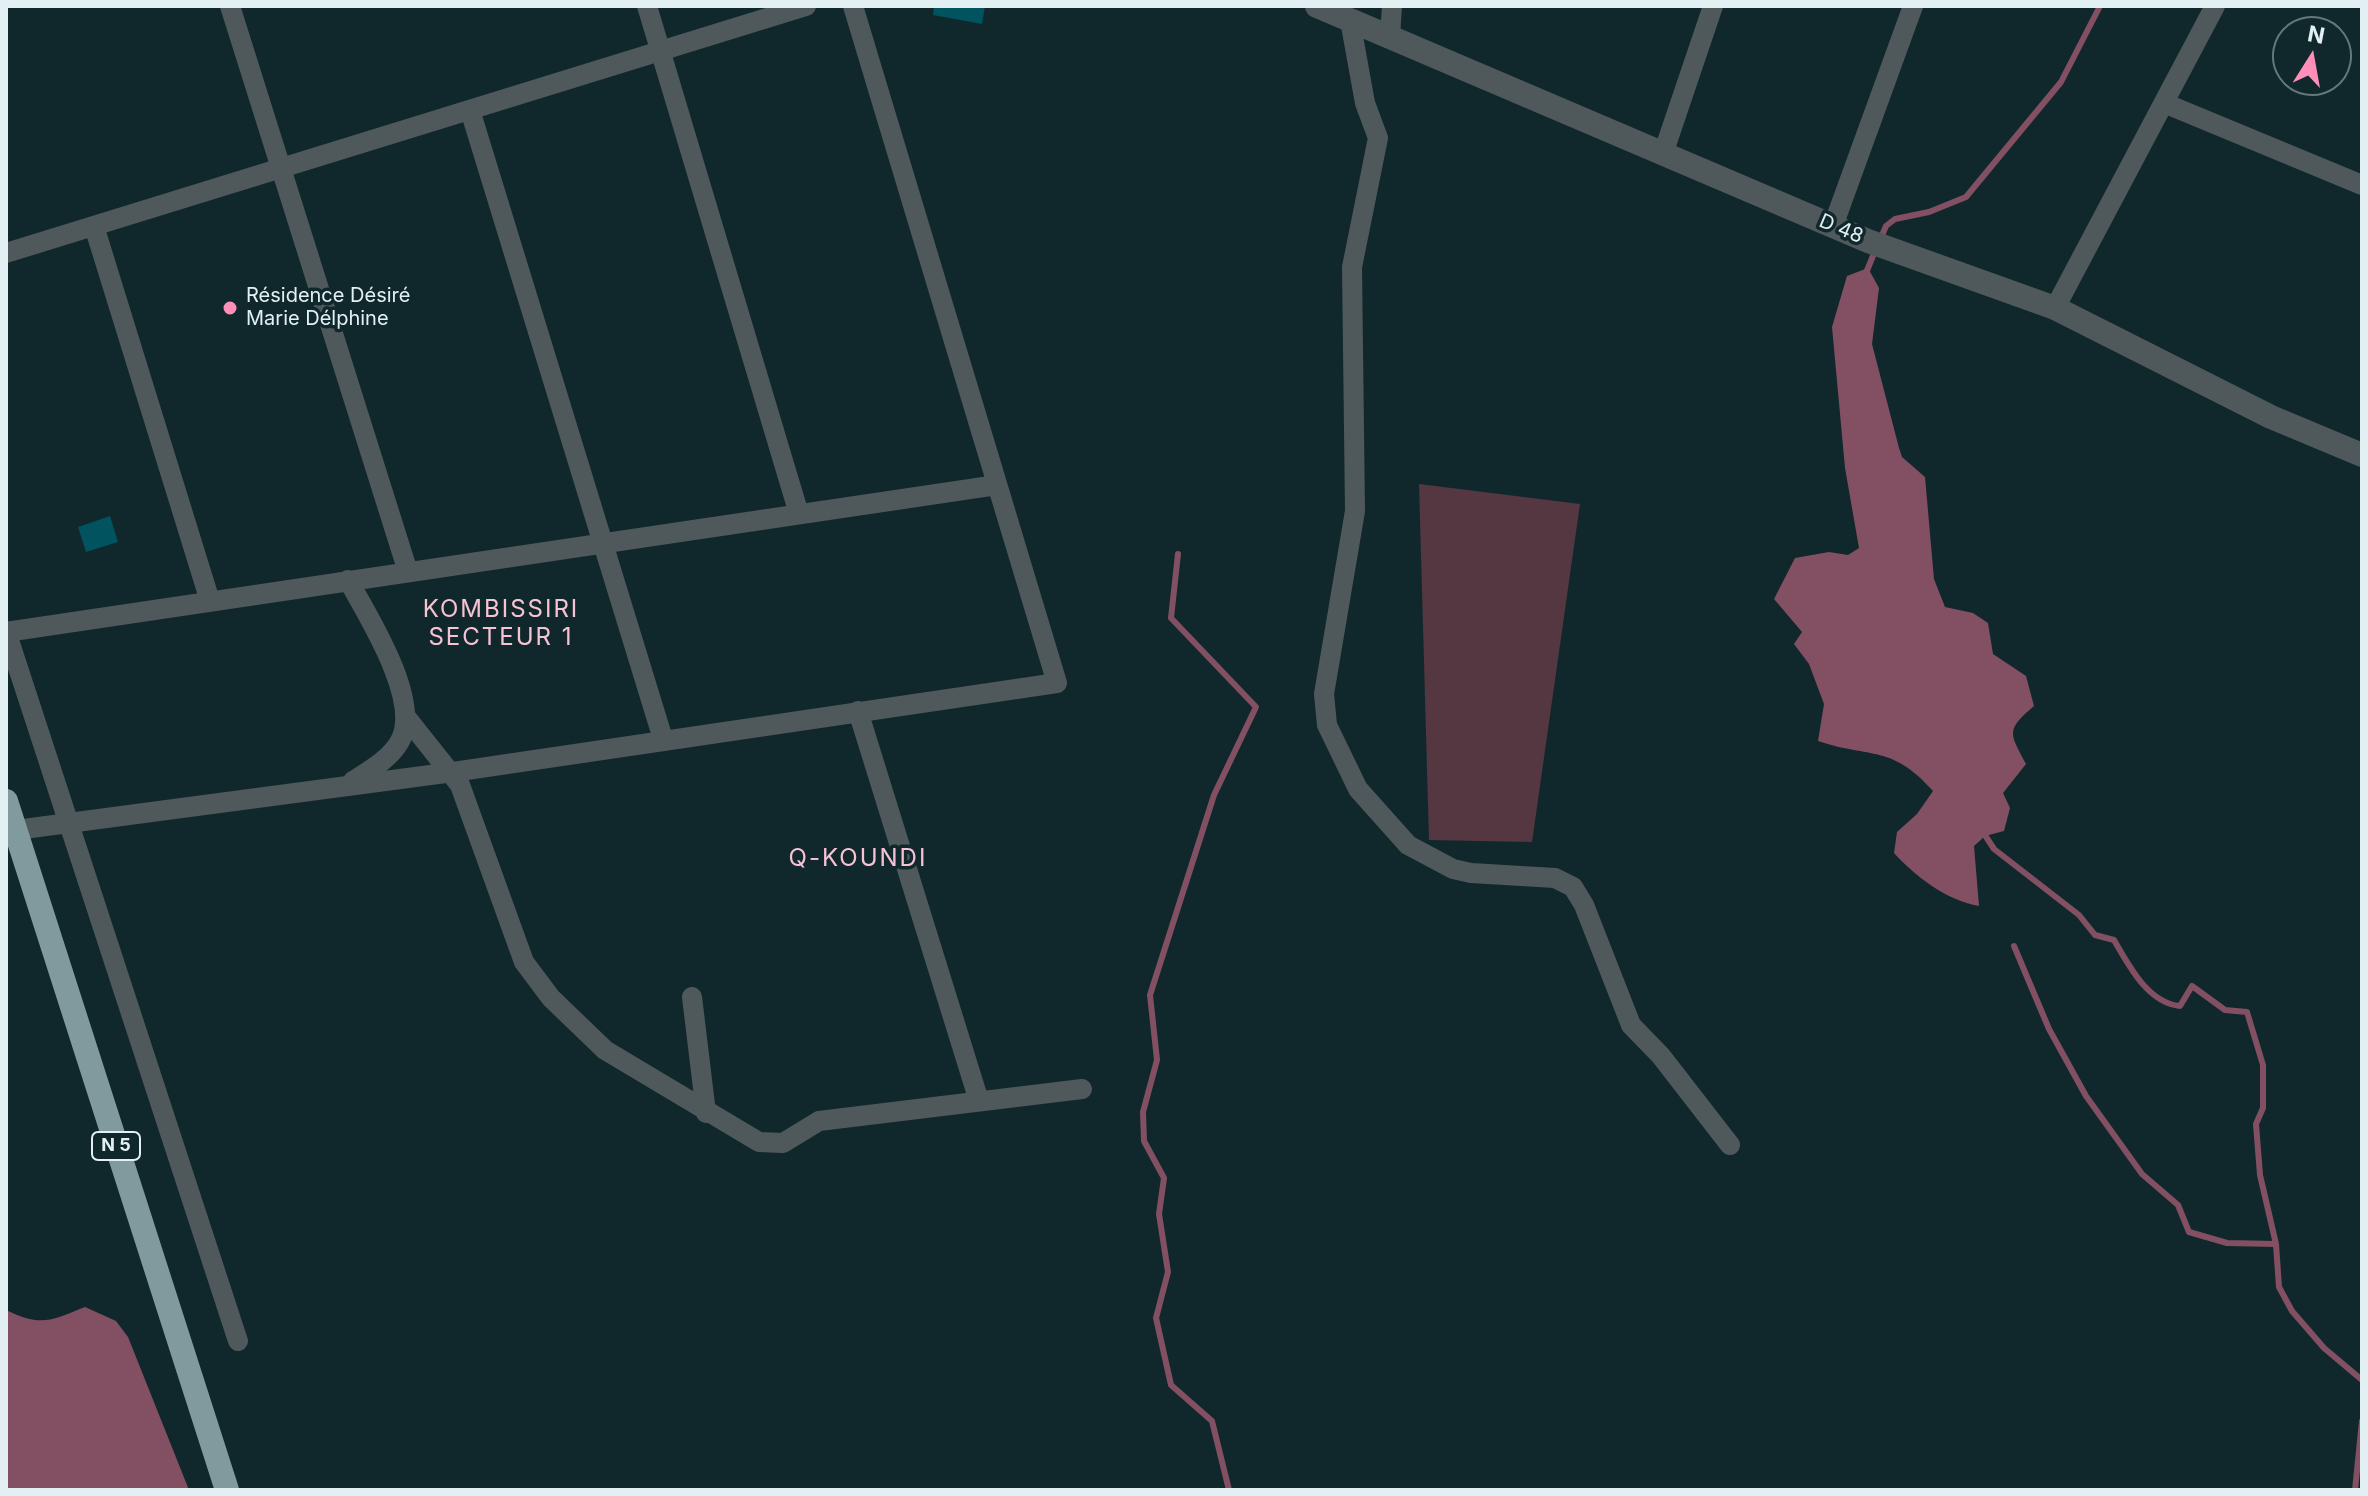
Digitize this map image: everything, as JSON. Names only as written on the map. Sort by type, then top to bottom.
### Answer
[{"type":"highway","name":"N 5","points":[[6,801],[227,1490]]},
{"type":"street","points":[[230,6],[408,572]]},
{"type":"street","points":[[647,6],[799,514]]},
{"type":"street","points":[[6,253],[806,6]]},
{"type":"street","points":[[16,830],[350,783],[453,772],[1057,683],[853,6]]},
{"type":"street","name":"D 48","points":[[1317,6],[1868,241],[2055,308],[2271,417],[2362,455]]},
{"type":"street","points":[[1390,37],[1392,6]]},
{"type":"street","points":[[1663,154],[1713,6]]},
{"type":"street","points":[[1833,226],[1913,6]]},
{"type":"street","points":[[2055,308],[2215,6]]},
{"type":"street","points":[[1350,20],[1365,103],[1378,138],[1352,267],[1355,511],[1324,694],[1327,725],[1358,789],[1408,845],[1462,871],[1555,878],[1573,887],[1584,905],[1631,1025],[1661,1056],[1730,1145]]},
{"type":"street","points":[[2164,103],[2362,185]]},
{"type":"street","points":[[470,110],[663,739]]},
{"type":"street","points":[[94,226],[210,601]]},
{"type":"street","points":[[238,1341],[6,632],[997,485]]},
{"type":"street","points":[[348,580],[381,640],[406,717],[453,772],[524,962],[551,998],[605,1050],[759,1142],[783,1143],[819,1121],[1082,1089]]},
{"type":"street","points":[[858,711],[979,1101]]},
{"type":"street","points":[[350,783],[384,760],[401,740],[406,717]]},
{"type":"street","points":[[692,997],[706,1113]]},
{"type":"shaded area","points":[[1868,268],[1879,288],[1872,344],[1899,448],[1902,457],[1925,477],[1934,579],[1945,607],[1973,613],[1988,623],[1993,654],[2026,676],[2034,706],[2013,732],[2026,764],[2003,793],[2010,808],[2004,831],[1985,836],[1974,846],[1979,906],[1955,899],[1932,886],[1894,853],[1897,832],[1917,814],[1933,791],[1918,776],[1892,759],[1818,741],[1824,704],[1809,664],[1794,644],[1802,632],[1774,599],[1795,558],[1829,552],[1848,555],[1859,548],[1845,468],[1832,327],[1847,276]]},
{"type":"shaded area","points":[[1419,484],[1580,504],[1532,842],[1429,840]]},
{"type":"shaded area","points":[[85,1307],[116,1321],[128,1337],[189,1490],[6,1490],[6,1310],[28,1319],[46,1320]]},
{"type":"building","points":[[934,6],[985,6],[982,24],[933,15]]},
{"type":"building","points":[[110,516],[118,542],[86,552],[78,527]]},
{"type":"waterway","points":[[1880,240],[1886,226],[1895,219],[1929,212],[1966,197],[2061,82],[2100,6]]},
{"type":"waterway","points":[[1866,273],[1875,251]]},
{"type":"waterway","points":[[1178,554],[1171,618],[1256,707],[1214,795],[1150,995],[1157,1060],[1143,1112],[1144,1141],[1164,1178],[1159,1214],[1168,1272],[1156,1318],[1171,1385],[1212,1421],[1229,1490]]},
{"type":"waterway","points":[[1981,829],[1994,849],[2079,915],[2095,935],[2114,940],[2141,982],[2158,998],[2180,1006],[2192,986],[2225,1010],[2247,1012],[2263,1065],[2263,1108],[2256,1124],[2260,1175],[2276,1244],[2279,1287],[2292,1311],[2324,1348],[2362,1380]]},
{"type":"waterway","points":[[2014,946],[2049,1029],[2086,1096],[2142,1174],[2178,1205],[2189,1232],[2227,1243],[2276,1244]]},
{"type":"waterway","points":[[2355,1490],[2362,1421]]},
{"type":"place","name":"Résidence Désiré Marie Délphine","points":[[230,308]]},
{"type":"district","name":"KOMBISSIRI SECTEUR 1","points":[[501,624]]},
{"type":"district","name":"Q-KOUNDI","points":[[858,859]]}]
